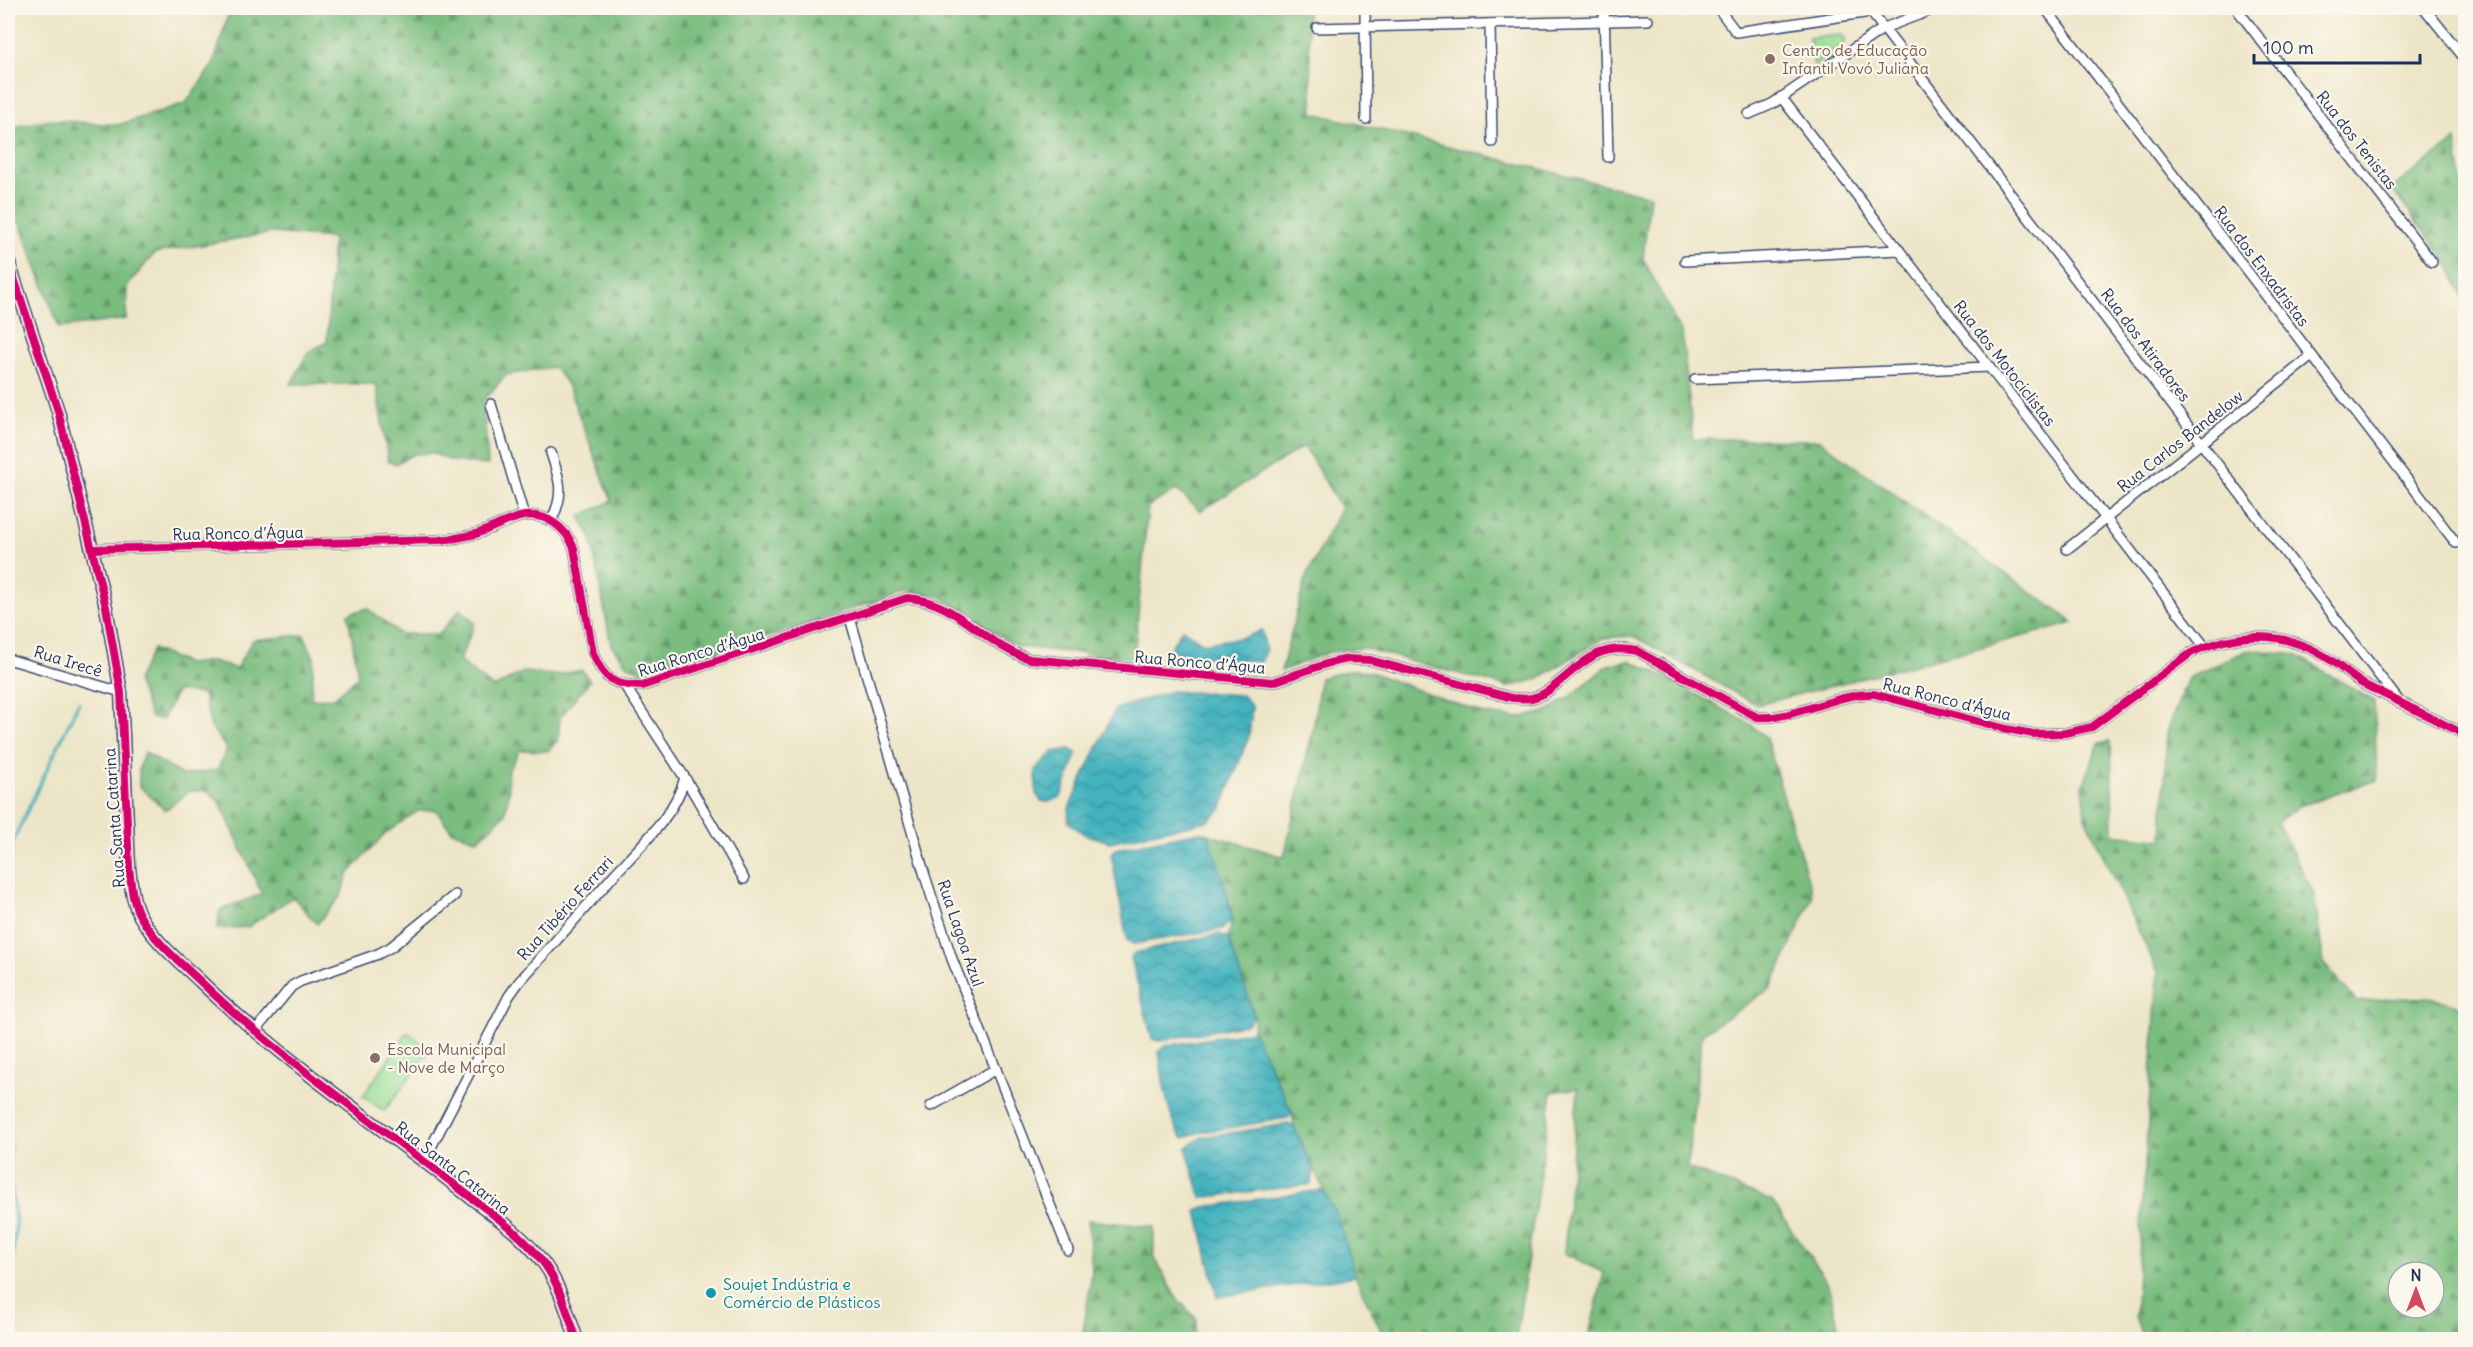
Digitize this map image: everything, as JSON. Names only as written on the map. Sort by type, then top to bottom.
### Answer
[{"type":"street","points":[[1365,8],[1366,119]]},
{"type":"street","points":[[1604,8],[1608,157]]},
{"type":"street","points":[[1718,8],[1736,32],[1870,10]]},
{"type":"street","points":[[1749,114],[1781,97],[1884,28],[1938,8]]},
{"type":"street","name":"Rua dos Enxadristas","points":[[2045,8],[2456,543]]},
{"type":"street","name":"Rua dos Tenistas","points":[[2236,8],[2432,262]]},
{"type":"street","points":[[2424,8],[2466,60]]},
{"type":"street","name":"Rua dos Atiradores","points":[[1870,10],[2399,702]]},
{"type":"street","points":[[1317,28],[1648,20]]},
{"type":"street","points":[[1490,24],[1492,142]]},
{"type":"street","name":"Rua dos Motociclistas","points":[[1781,97],[2205,647]]},
{"type":"street","points":[[1685,261],[1899,250]]},
{"type":"street","name":"Rua Santa Catarina","points":[[8,260],[58,411],[106,607],[121,692],[129,867],[132,893],[139,914],[150,931],[174,956],[255,1031],[310,1076],[504,1224],[544,1264],[554,1281],[577,1340]]},
{"type":"street","name":"Rua Carlos Bandelow","points":[[2067,549],[2312,356]]},
{"type":"street","points":[[1695,379],[1989,367]]},
{"type":"street","points":[[492,404],[524,516],[550,521],[558,508],[560,480],[551,453]]},
{"type":"street","name":"Rua Ronco d’Água","points":[[92,549],[439,540],[476,534],[524,516]]},
{"type":"street","name":"Rua Ronco d’Água","points":[[550,521],[562,527],[574,548],[593,652],[598,666],[608,678],[625,686],[642,686],[907,598],[938,603],[1012,654],[1030,659],[1273,682],[1329,663],[1348,659],[1370,660],[1512,698],[1526,699],[1547,692],[1598,652],[1624,648],[1636,651],[1757,717],[1772,718],[1858,693],[1874,694],[2033,734],[2079,731],[2092,727],[2170,667],[2205,647],[2255,635],[2282,639],[2315,650],[2356,679],[2466,735]]},
{"type":"street","name":"Rua Lagoa Azul","points":[[850,618],[928,886],[952,959],[1068,1250]]},
{"type":"street","name":"Rua Irecê","points":[[8,659],[121,692]]},
{"type":"street","points":[[625,686],[685,778],[744,879]]},
{"type":"street","name":"Rua Tibério Ferrari","points":[[424,1161],[509,996],[676,803],[685,778]]},
{"type":"street","points":[[255,1031],[292,986],[391,947],[455,895]]},
{"type":"street","points":[[931,1106],[996,1069]]},
{"type":"green space","points":[[230,8],[1307,8],[1313,113],[1650,196],[1643,258],[1682,334],[1693,439],[1819,440],[2074,623],[1757,705],[1633,636],[1603,638],[1538,679],[1508,687],[1363,648],[1329,652],[1281,671],[1306,577],[1341,508],[1304,446],[1200,511],[1177,490],[1148,506],[1134,658],[1018,647],[940,596],[905,591],[753,642],[691,659],[651,677],[626,664],[611,645],[591,537],[580,516],[612,501],[567,384],[554,367],[506,375],[483,401],[488,465],[452,461],[432,453],[413,454],[396,464],[388,461],[376,384],[291,384],[308,352],[327,342],[333,238],[271,233],[155,253],[127,286],[126,319],[59,328],[8,194],[8,128],[50,120],[118,125],[186,103],[214,63]]},
{"type":"green space","points":[[1842,35],[1845,43],[1814,66],[1809,38]]},
{"type":"green space","points":[[2456,140],[2466,210],[2465,301],[2447,261],[2391,189]]},
{"type":"green space","points":[[367,608],[400,634],[439,634],[460,609],[475,623],[459,661],[494,688],[523,672],[557,675],[582,670],[590,681],[560,717],[558,740],[548,751],[520,750],[507,773],[509,791],[505,814],[478,840],[452,831],[436,810],[418,811],[385,834],[348,874],[341,896],[317,924],[293,897],[248,927],[217,929],[220,910],[262,894],[220,803],[208,791],[190,791],[165,810],[139,786],[139,768],[144,752],[182,775],[217,770],[227,749],[211,727],[203,694],[177,691],[163,719],[151,718],[137,680],[153,649],[188,664],[213,661],[236,669],[253,640],[304,635],[314,658],[311,699],[334,698],[358,676],[348,614]]},
{"type":"green space","points":[[2250,649],[2296,655],[2374,701],[2377,780],[2300,806],[2277,822],[2314,894],[2324,964],[2357,1002],[2426,998],[2453,1003],[2465,1009],[2465,1339],[2143,1339],[2135,1316],[2158,972],[2085,817],[2083,786],[2099,743],[2111,741],[2113,834],[2162,840],[2167,730],[2188,678]]},
{"type":"green space","points":[[1630,661],[1652,670],[1752,725],[1766,738],[1813,896],[1771,988],[1702,1034],[1687,1168],[1772,1201],[1829,1285],[1841,1339],[1588,1339],[1604,1273],[1564,1253],[1578,1088],[1552,1092],[1516,1339],[1385,1339],[1355,1276],[1327,1197],[1294,1127],[1292,1112],[1253,1031],[1254,1015],[1228,937],[1233,920],[1208,834],[1284,857],[1314,725],[1320,678],[1351,670],[1370,672],[1484,714],[1517,718],[1546,712],[1570,697],[1608,665]]},
{"type":"green space","points":[[407,1032],[431,1050],[384,1111],[363,1096]]},
{"type":"green space","points":[[1088,1220],[1154,1227],[1154,1256],[1175,1296],[1197,1320],[1194,1339],[1082,1339],[1092,1272]]},
{"type":"water","points":[[1182,629],[1205,644],[1241,638],[1262,630],[1266,651],[1261,662],[1168,652]]},
{"type":"water","points":[[1172,691],[1242,695],[1252,707],[1249,736],[1221,810],[1208,821],[1110,842],[1084,834],[1068,822],[1069,808],[1115,709]]},
{"type":"water","points":[[1070,749],[1077,753],[1061,797],[1048,802],[1041,801],[1036,794],[1036,769],[1053,752]]},
{"type":"water","points":[[1199,832],[1208,834],[1227,893],[1233,921],[1222,929],[1133,944],[1127,940],[1111,854],[1115,849]]},
{"type":"water","points":[[1219,934],[1228,937],[1254,1015],[1247,1024],[1159,1041],[1152,1039],[1131,958],[1135,953]]},
{"type":"water","points":[[1253,1031],[1292,1113],[1288,1118],[1197,1133],[1183,1138],[1177,1130],[1169,1109],[1159,1051],[1165,1046]]},
{"type":"water","points":[[1288,1124],[1294,1127],[1313,1168],[1311,1184],[1201,1198],[1186,1148],[1202,1137]]},
{"type":"water","points":[[1321,1190],[1338,1219],[1355,1276],[1217,1297],[1197,1211],[1204,1207]]},
{"type":"waterway","points":[[8,1300],[16,1224],[10,1178],[8,890],[13,841],[79,702]]},
{"type":"cycle path","points":[[8,260],[58,411],[106,607],[121,692],[129,867],[137,911],[168,951],[263,1037],[527,1243],[555,1282],[577,1340]]},
{"type":"cycle path","points":[[92,549],[439,540],[476,534],[524,516],[540,517],[561,528],[574,548],[593,653],[597,662],[611,679],[632,686],[642,686],[907,598],[941,607],[998,644],[1030,659],[1273,682],[1329,663],[1348,659],[1370,660],[1512,698],[1527,699],[1545,693],[1594,656],[1603,652],[1624,649],[1637,651],[1757,717],[1787,715],[1844,698],[1874,694],[2033,734],[2065,733],[2092,727],[2191,653],[2208,646],[2242,638],[2276,638],[2310,648],[2331,660],[2363,684],[2466,735]]},
{"type":"place","name":"Centro de Educação Infantil Vovó Juliana","points":[[1770,59]]},
{"type":"place","name":"Escola Municipal - Nove de Março","points":[[375,1058]]},
{"type":"place","name":"Soujet Indústria e Comércio de Plásticos","points":[[711,1293]]}]
